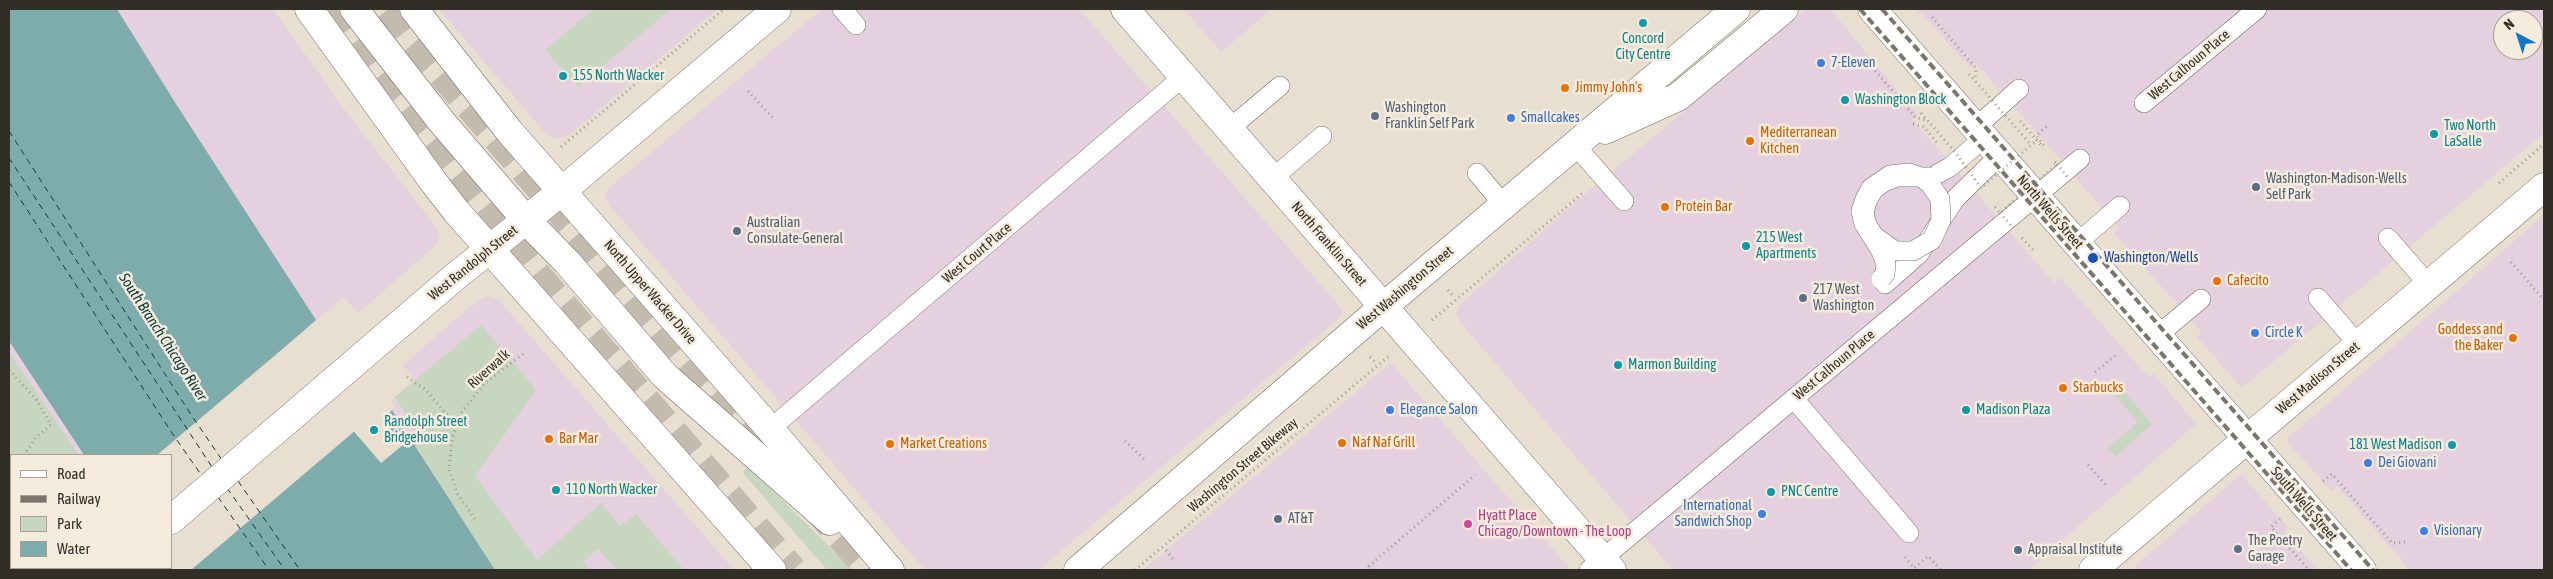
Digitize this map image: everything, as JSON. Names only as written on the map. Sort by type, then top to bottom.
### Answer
[{"type":"main road","points":[[309,9],[432,180],[772,570]]},
{"type":"main road","points":[[354,9],[441,121],[526,220],[567,262],[665,376],[888,570]]},
{"type":"main road","name":"North Upper Wacker Drive","points":[[414,9],[509,131],[770,429],[888,570]]},
{"type":"main road","name":"West Randolph Street","points":[[172,519],[341,373],[562,191],[777,9]]},
{"type":"main road","name":"North Franklin Street","points":[[1125,9],[1383,307],[1601,567]]},
{"type":"main road","name":"West Washington Street","points":[[1090,566],[1383,307],[1736,9]]},
{"type":"main road","points":[[1574,144],[1678,98],[1784,9]]},
{"type":"main road","name":"North Wells Street","points":[[1872,9],[2247,438]]},
{"type":"main road","name":"West Madison Street","points":[[2093,570],[2544,187]]},
{"type":"main road","name":"South Wells Street","points":[[2247,438],[2362,570]]},
{"type":"lane","points":[[842,9],[856,25]]},
{"type":"lane","name":"West Calhoun Place","points":[[2144,103],[2257,9]]},
{"type":"lane","name":"West Court Place","points":[[770,429],[1184,76]]},
{"type":"lane","points":[[1229,129],[1280,86]]},
{"type":"lane","points":[[1987,140],[1950,167],[1932,177],[1923,177],[1914,177],[1897,176],[1874,189],[1867,201],[1864,213],[1867,225],[1874,236],[1895,251],[1913,251],[1932,240],[1942,220],[1940,199],[1930,184],[1920,177],[1915,175],[1909,173],[1890,175],[1871,188],[1861,211],[1864,224],[1881,250],[1886,264],[1883,281],[1918,254],[1955,198],[1987,140],[2019,89]]},
{"type":"lane","points":[[1272,179],[1322,136]]},
{"type":"lane","points":[[1574,144],[1624,201]]},
{"type":"lane","name":"West Calhoun Place","points":[[1601,567],[1794,399],[2080,159]]},
{"type":"lane","points":[[1477,173],[1504,204]]},
{"type":"lane","points":[[2077,243],[2120,206]]},
{"type":"lane","points":[[2388,238],[2430,285]]},
{"type":"lane","points":[[2318,298],[2358,344]]},
{"type":"lane","points":[[2158,335],[2201,299]]},
{"type":"lane","points":[[1794,399],[1909,533]]},
{"type":"path","points":[[1932,17],[1976,68],[1975,80]]},
{"type":"path","points":[[1872,67],[1916,118],[1927,120]]},
{"type":"path","points":[[1969,74],[2031,145]]},
{"type":"path","points":[[748,91],[774,119]]},
{"type":"path","points":[[1921,113],[1955,152],[1981,188],[2037,140]]},
{"type":"path","points":[[1913,124],[1924,127],[1940,146]]},
{"type":"path","points":[[2030,132],[2043,145],[2036,136],[2047,126]]},
{"type":"path","points":[[2491,190],[2544,144]]},
{"type":"path","points":[[2052,159],[2068,178]]},
{"type":"path","points":[[2000,213],[2057,164]]},
{"type":"path","points":[[1995,207],[2013,228]]},
{"type":"path","points":[[2511,262],[2544,300]]},
{"type":"path","name":"Riverwalk","points":[[475,519],[457,494],[449,469],[452,439],[461,413],[485,383],[522,354]]},
{"type":"path","points":[[2095,372],[2116,354]]},
{"type":"path","points":[[9,370],[36,399],[51,425],[36,437],[25,454]]},
{"type":"path","name":"Washington Street Bikeway","points":[[1135,570],[1366,376]]},
{"type":"path","points":[[407,377],[425,389],[457,427]]},
{"type":"path","points":[[1125,441],[1145,460]]},
{"type":"path","points":[[2088,465],[2106,485]]},
{"type":"path","points":[[2323,482],[2332,474],[2392,543],[2405,542]]},
{"type":"path","points":[[1373,570],[1369,566],[1475,475]]},
{"type":"path","points":[[2280,519],[2271,527],[2309,570]]},
{"type":"path","points":[[1166,550],[1175,562]]},
{"type":"shaded area","points":[[117,9],[273,9],[344,109],[437,228],[439,240],[433,248],[358,313],[344,297],[316,320],[176,104]]},
{"type":"shaded area","points":[[439,9],[718,9],[568,136],[556,139],[546,134]]},
{"type":"shaded area","points":[[822,9],[1079,9],[1334,300],[1342,311],[1337,320],[1038,570],[925,570],[610,206],[605,197],[610,187]]},
{"type":"shaded area","points":[[1184,9],[1272,9],[1221,52]]},
{"type":"shaded area","points":[[1807,9],[1830,9],[1917,114],[1912,119],[2054,283],[2061,278],[2149,378],[2154,374],[2196,424],[2028,570],[1673,570],[1460,322],[1456,314],[1460,305],[1579,199]]},
{"type":"shaded area","points":[[1914,9],[2544,9],[2544,133],[2242,388],[2197,337],[2202,332],[2114,233],[2119,228],[1976,63],[1970,68],[1922,13],[1919,15]]},
{"type":"shaded area","name":"181 West Madison","points":[[2544,215],[2544,570],[2410,570],[2337,486],[2331,491],[2286,440]]},
{"type":"shaded area","points":[[488,296],[498,299],[734,570],[495,570],[392,410],[396,407],[391,400],[415,380],[403,365],[477,301]]},
{"type":"shaded area","points":[[9,341],[83,454],[10,454],[10,569],[56,569],[9,570]]},
{"type":"shaded area","points":[[1391,363],[1571,570],[1143,570]]},
{"type":"shaded area","points":[[2241,474],[2288,528],[2284,531],[2318,570],[2131,570]]},
{"type":"green space","points":[[594,9],[671,9],[578,87],[545,50]]},
{"type":"green space","points":[[481,325],[536,390],[475,476],[537,560],[601,503],[620,526],[636,514],[684,570],[617,570],[598,549],[583,562],[590,570],[495,570],[412,440],[415,429],[395,397]]},
{"type":"green space","points":[[9,352],[78,454],[10,454],[10,569],[22,569],[9,570]]},
{"type":"green space","points":[[2115,382],[2152,424],[2115,457],[2107,449],[2138,422],[2109,388]]},
{"type":"green space","points":[[746,467],[750,468],[853,570],[827,570],[743,473]]},
{"type":"water","name":"South Branch Chicago River","points":[[9,9],[117,9],[176,104],[316,320],[283,349],[381,463],[403,445],[382,420],[392,410],[495,570],[171,570],[172,454],[83,454],[9,341]]},
{"type":"pier","points":[[305,330],[307,331],[286,349],[356,430],[191,570],[168,569],[172,569],[172,454],[158,454]]},
{"type":"ferry route","points":[[9,131],[222,460]]},
{"type":"ferry route","points":[[9,158],[212,467]]},
{"type":"ferry route","points":[[9,182],[202,476]]},
{"type":"ferry route","points":[[238,481],[300,570]]},
{"type":"ferry route","points":[[227,488],[285,570]]},
{"type":"ferry route","points":[[218,497],[269,570]]},
{"type":"tunnel","points":[[329,9],[371,67],[541,279],[793,570]]},
{"type":"tunnel","points":[[389,9],[412,40],[773,460]]},
{"type":"tunnel","points":[[813,505],[869,570]]},
{"type":"railway","points":[[1860,9],[2351,570]]},
{"type":"railway","points":[[1882,9],[2373,570]]},
{"type":"place","name":"Concord City Centre","points":[[1643,23]]},
{"type":"place","name":"7-Eleven","points":[[1821,63]]},
{"type":"place","name":"155 North Wacker","points":[[563,76]]},
{"type":"place","name":"Jimmy John's","points":[[1565,88]]},
{"type":"place","name":"Washington Block","points":[[1845,100]]},
{"type":"place","name":"Washington Franklin Self Park","points":[[1375,116]]},
{"type":"place","name":"Smallcakes","points":[[1511,118]]},
{"type":"place","name":"Two North LaSalle","points":[[2434,134]]},
{"type":"place","name":"Mediterranean Kitchen","points":[[1750,141]]},
{"type":"place","name":"Washington-Madison-Wells Self Park","points":[[2256,187]]},
{"type":"place","name":"Protein Bar","points":[[1665,207]]},
{"type":"place","name":"Australian Consulate-General","points":[[737,231]]},
{"type":"place","name":"215 West Apartments","points":[[1746,246]]},
{"type":"place","name":"Washington/Wells","points":[[2093,258]]},
{"type":"place","name":"Cafecito","points":[[2217,281]]},
{"type":"place","name":"217 West Washington","points":[[1803,298]]},
{"type":"place","name":"Circle K","points":[[2255,333]]},
{"type":"place","name":"Goddess and the Baker","points":[[2513,338]]},
{"type":"place","name":"Marmon Building","points":[[1618,365]]},
{"type":"place","name":"Starbucks","points":[[2063,388]]},
{"type":"place","name":"Elegance Salon","points":[[1390,410]]},
{"type":"place","name":"Madison Plaza","points":[[1966,410]]},
{"type":"place","name":"Randolph Street Bridgehouse","points":[[374,430]]},
{"type":"place","name":"Bar Mar","points":[[549,439]]},
{"type":"place","name":"Naf Naf Grill","points":[[1342,443]]},
{"type":"place","name":"Market Creations","points":[[890,444]]},
{"type":"place","name":"181 West Madison","points":[[2452,445]]},
{"type":"place","name":"Dei Giovani","points":[[2368,463]]},
{"type":"place","name":"110 North Wacker","points":[[556,490]]},
{"type":"place","name":"PNC Centre","points":[[1771,492]]},
{"type":"place","name":"International Sandwich Shop","points":[[1762,514]]},
{"type":"place","name":"AT&T","points":[[1278,519]]},
{"type":"place","name":"Hyatt Place Chicago/Downtown - The Loop","points":[[1468,524]]},
{"type":"place","name":"Visionary","points":[[2424,531]]},
{"type":"place","name":"The Poetry Garage","points":[[2238,549]]},
{"type":"place","name":"Appraisal Institute","points":[[2018,550]]}]
